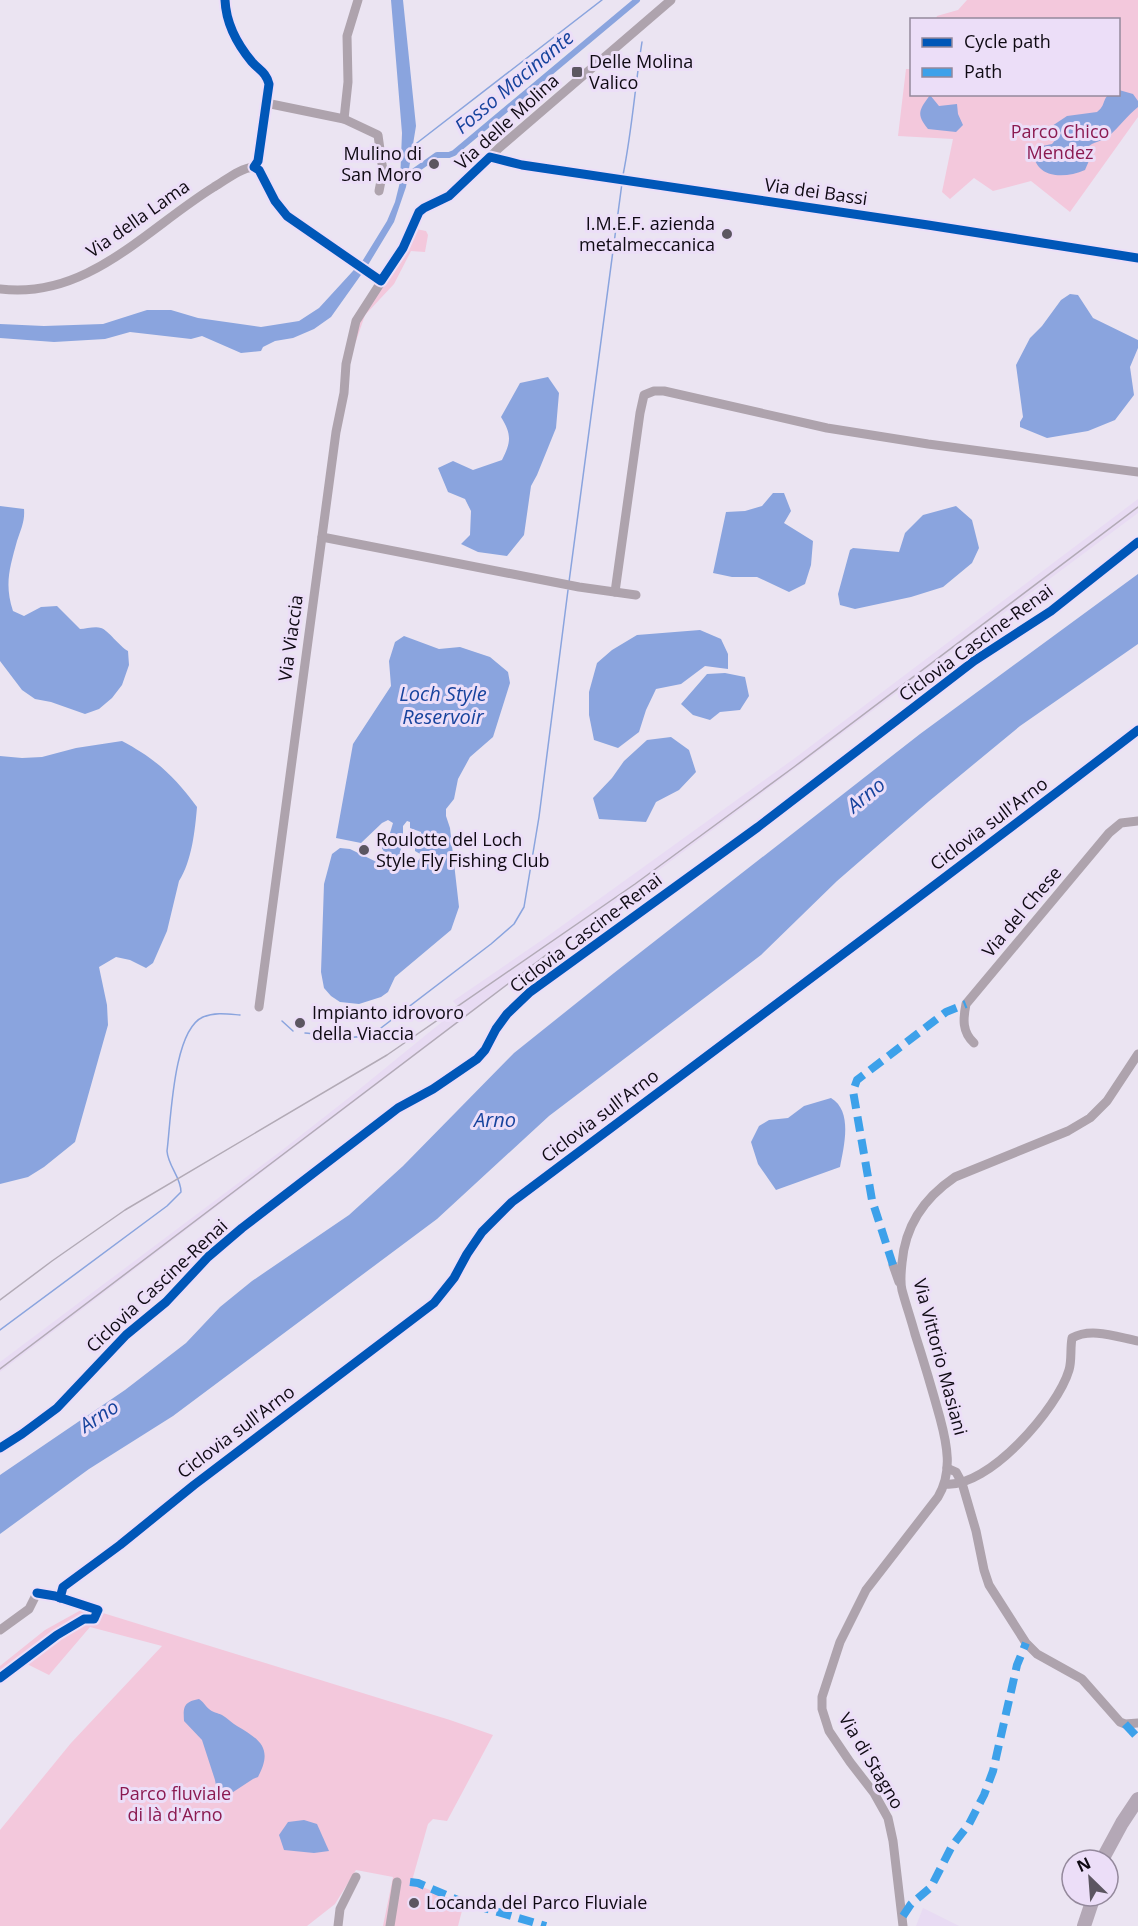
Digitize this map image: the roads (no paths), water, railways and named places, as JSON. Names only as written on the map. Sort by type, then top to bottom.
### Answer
[{"type":"highway","points":[[1108,1848],[1138,1799]]},
{"type":"highway","points":[[1117,1848],[1138,1812]]},
{"type":"highway","points":[[1076,1926],[1082,1908]]},
{"type":"highway","points":[[1084,1926],[1090,1908]]},
{"type":"street","points":[[225,0],[226,14],[233,33],[252,62],[268,80],[269,87],[258,158],[254,167],[259,170],[275,201],[287,216],[379,279]]},
{"type":"street","points":[[344,119],[348,82],[346,43],[358,0]]},
{"type":"street","name":"Via delle Molina","points":[[379,279],[403,248],[419,212],[449,196],[490,157],[671,0]]},
{"type":"street","points":[[266,103],[344,119],[378,135],[383,171],[379,191]]},
{"type":"street","name":"Via dei Bassi","points":[[490,157],[522,165],[1138,258]]},
{"type":"street","name":"Via della Lama","points":[[0,289],[27,291],[47,288],[90,273],[132,246],[198,197],[241,171],[254,167]]},
{"type":"street","name":"Via Viaccia","points":[[259,1007],[336,432],[344,393],[346,364],[360,314],[379,279]]},
{"type":"street","points":[[615,592],[640,413],[644,395],[654,391],[664,391],[828,428],[940,446],[1138,472]]},
{"type":"street","points":[[322,537],[579,587],[636,595]]},
{"type":"street","name":"Via del Chese","points":[[974,1043],[968,1036],[963,1022],[966,1004],[1109,833],[1121,823],[1138,821]]},
{"type":"street","name":"Via Vittorio Masiani","points":[[947,1468],[944,1433],[902,1288],[901,1270],[906,1238],[917,1213],[934,1193],[955,1177],[1068,1131],[1089,1118],[1107,1101],[1138,1054]]},
{"type":"street","points":[[892,1265],[902,1288]]},
{"type":"street","points":[[945,1484],[960,1479],[976,1478],[1014,1448],[1053,1401],[1069,1371],[1072,1338],[1080,1333],[1090,1332],[1138,1341]]},
{"type":"street","points":[[944,1433],[976,1531],[989,1585],[1020,1633],[1037,1654],[1082,1679],[1109,1710],[1125,1724],[1138,1723]]},
{"type":"street","points":[[947,1468],[955,1471],[960,1479]]},
{"type":"street","name":"Via di Stagno","points":[[903,1926],[888,1818],[874,1793],[829,1731],[822,1709],[822,1697],[840,1642],[862,1595],[938,1497],[945,1484],[947,1468]]},
{"type":"street","points":[[0,1630],[29,1609],[37,1593]]},
{"type":"street","points":[[338,1926],[340,1909],[356,1877]]},
{"type":"street","points":[[390,1926],[397,1882]]},
{"type":"water","points":[[391,0],[403,0],[416,126],[406,187],[394,222],[368,265],[331,317],[314,329],[293,338],[275,341],[263,347],[261,351],[241,353],[202,336],[191,339],[130,332],[105,339],[54,342],[0,338],[0,324],[44,326],[103,324],[147,310],[171,310],[198,318],[261,327],[299,321],[319,308],[363,260],[387,221],[400,182],[402,133]]},
{"type":"water","points":[[1120,90],[1133,94],[1138,101],[1138,107],[1109,136],[1087,148],[1091,156],[1085,170],[1060,175],[1045,172],[1039,167],[1033,151],[1037,147],[1052,144],[1061,133],[1059,131],[1049,133],[1046,130],[1067,116],[1097,112],[1101,109],[1106,97],[1120,96]]},
{"type":"water","points":[[929,96],[939,106],[957,104],[963,125],[956,132],[928,129],[920,116],[923,105]]},
{"type":"water","points":[[1070,294],[1078,295],[1093,318],[1138,340],[1138,348],[1130,367],[1134,395],[1115,420],[1088,431],[1047,438],[1020,427],[1023,417],[1016,365],[1030,338],[1061,300]]},
{"type":"water","points":[[548,377],[559,393],[556,428],[531,486],[524,535],[507,556],[478,552],[461,544],[470,535],[471,511],[465,499],[448,492],[438,468],[453,461],[473,470],[502,460],[509,434],[501,417],[520,383]]},
{"type":"water","points":[[773,493],[784,493],[791,511],[784,523],[813,541],[811,565],[805,584],[789,592],[757,577],[732,577],[713,573],[726,512],[745,511],[762,506]]},
{"type":"water","points":[[0,506],[24,509],[8,584],[13,611],[24,616],[41,607],[57,606],[80,629],[101,628],[128,651],[129,665],[122,685],[99,709],[85,714],[35,699],[22,690],[0,661]]},
{"type":"water","points":[[956,506],[972,520],[979,548],[972,563],[943,587],[911,597],[855,609],[840,605],[838,594],[850,550],[853,548],[899,552],[905,533],[923,515]]},
{"type":"water","name":"Arno","points":[[1138,574],[1138,644],[1020,726],[837,881],[761,955],[549,1116],[437,1219],[173,1416],[89,1469],[0,1534],[0,1475],[125,1390],[186,1343],[220,1307],[252,1281],[349,1215],[403,1166],[514,1053],[920,734]]},
{"type":"water","points":[[700,630],[721,639],[728,654],[728,669],[705,666],[681,684],[656,689],[639,732],[618,748],[594,740],[589,715],[589,692],[597,663],[612,650],[637,635]]},
{"type":"water","name":"Loch Style Reservoir","points":[[404,636],[439,649],[460,647],[490,657],[508,672],[510,683],[493,737],[470,757],[458,779],[454,799],[446,809],[459,907],[451,930],[395,977],[388,992],[381,997],[359,1004],[340,1002],[324,988],[321,972],[324,884],[332,854],[340,848],[350,849],[391,869],[395,866],[396,861],[387,856],[381,847],[386,837],[390,846],[395,847],[398,841],[403,843],[400,852],[418,861],[422,855],[415,851],[415,846],[418,843],[426,846],[421,838],[421,832],[410,828],[410,822],[407,821],[403,826],[403,841],[390,833],[393,823],[388,820],[361,843],[336,838],[353,744],[391,686],[389,661],[395,642]]},
{"type":"water","points":[[725,673],[745,677],[749,696],[740,710],[720,712],[710,720],[693,715],[681,704],[707,674]]},
{"type":"water","points":[[671,737],[689,750],[696,772],[679,790],[656,802],[646,822],[599,819],[593,798],[624,761],[647,740]]},
{"type":"water","points":[[122,741],[164,769],[197,807],[190,855],[179,881],[167,931],[153,963],[146,968],[130,960],[116,957],[99,967],[107,1005],[108,1025],[75,1142],[28,1177],[0,1184],[0,756],[42,757],[76,748]]},
{"type":"water","points":[[831,1098],[838,1104],[845,1120],[845,1139],[840,1167],[776,1190],[758,1164],[751,1142],[759,1126],[769,1120],[788,1118],[804,1106]]},
{"type":"water","points":[[199,1699],[210,1710],[222,1715],[253,1736],[264,1752],[258,1777],[221,1800],[218,1797],[202,1740],[184,1721],[187,1703]]},
{"type":"water","points":[[304,1820],[317,1824],[329,1851],[314,1853],[284,1850],[279,1835],[288,1822]]},
{"type":"waterway","points":[[413,146],[602,0]]},
{"type":"waterway","name":"Fosso Macinante","points":[[406,177],[437,155],[454,153],[637,0]]},
{"type":"waterway","points":[[623,175],[642,42]]},
{"type":"waterway","points":[[569,582],[622,183]]},
{"type":"waterway","points":[[305,1033],[359,1037],[377,1031],[514,924],[524,907],[539,817],[568,590]]},
{"type":"waterway","points":[[0,1330],[167,1206],[181,1192],[167,1151],[179,1057],[193,1025],[203,1017],[217,1014],[240,1015]]},
{"type":"waterway","points":[[282,1021],[293,1031]]},
{"type":"railway","points":[[0,1300],[125,1210],[387,1055],[635,884],[1138,507]]},
{"type":"railway","points":[[0,1369],[550,952]]},
{"type":"place","name":"Delle Molina Valico","points":[[577,72]]},
{"type":"place","name":"Mulino di San Moro","points":[[434,164]]},
{"type":"place","name":"I.M.E.F. azienda metalmeccanica","points":[[727,234]]},
{"type":"place","name":"Roulotte del Loch Style Fly Fishing Club","points":[[364,850]]},
{"type":"place","name":"Impianto idrovoro della Viaccia","points":[[300,1023]]},
{"type":"place","name":"Locanda del Parco Fluviale","points":[[414,1903]]},
{"type":"park label","name":"Parco Chico Mendez","points":[[1060,142]]},
{"type":"park label","name":"Parco fluviale di là d'Arno","points":[[175,1804]]}]
